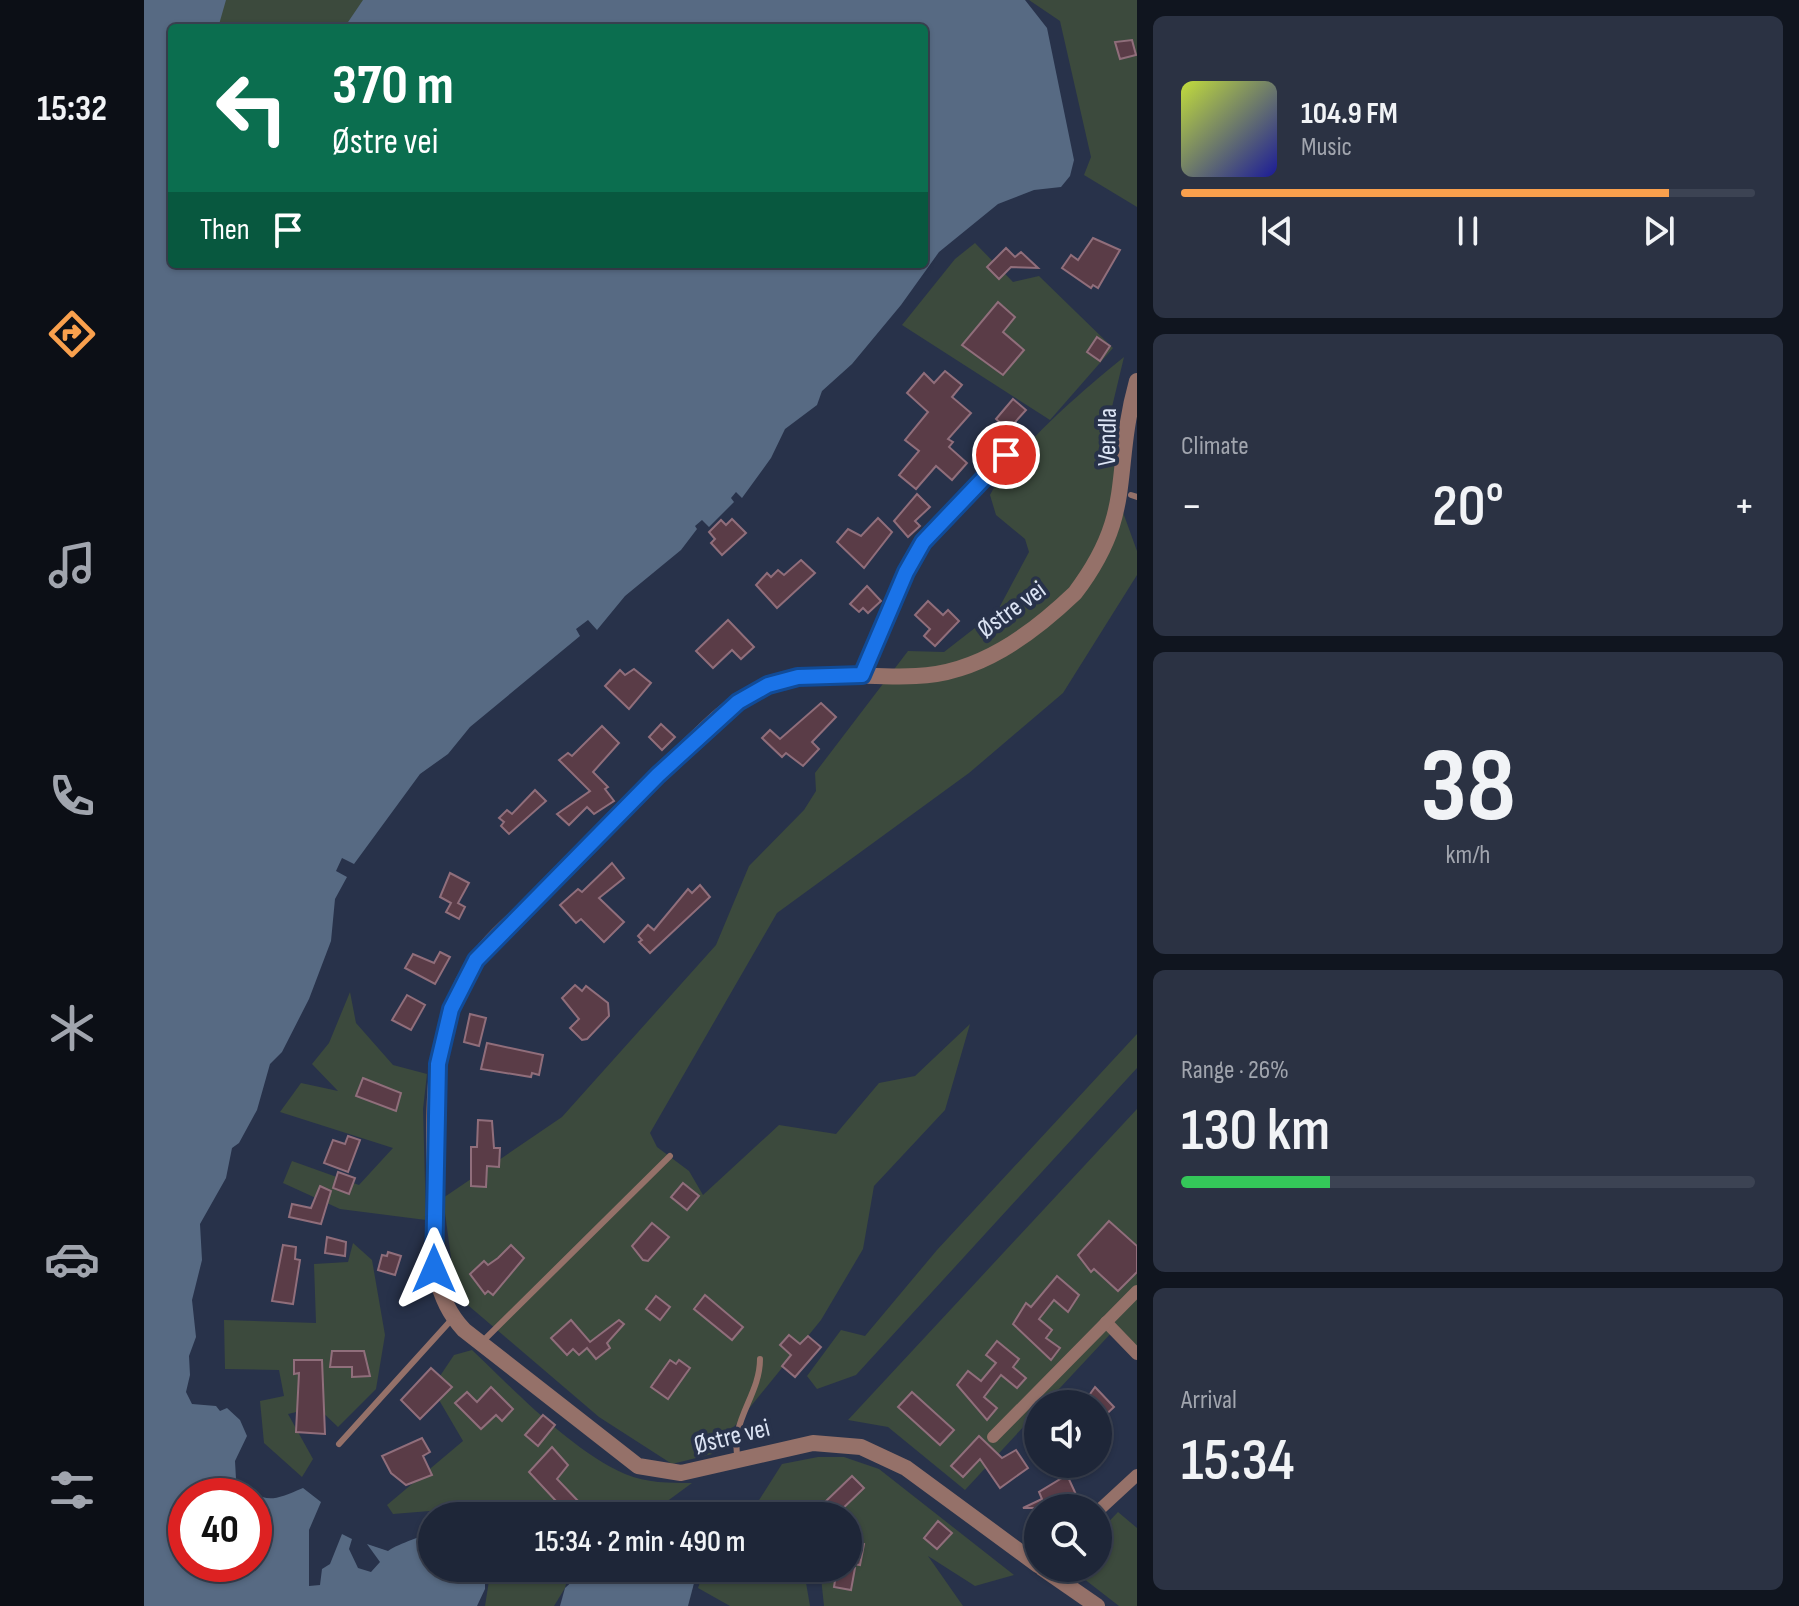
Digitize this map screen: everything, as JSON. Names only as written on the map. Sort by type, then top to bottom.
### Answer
[{"type":"street","name":"Vendla","points":[[1134,496],[1128,428],[1137,381]]},
{"type":"street","points":[[862,675],[906,572],[923,542],[1006,455]]},
{"type":"street","name":"Østre vei","points":[[1024,1555],[906,1468],[872,1450],[816,1443],[681,1473],[638,1466],[619,1455],[481,1344],[453,1318],[443,1300],[434,1269],[436,1094],[446,1025],[476,960],[658,775],[738,702],[768,685],[798,677],[919,676],[951,672],[981,661],[1021,637],[1074,594],[1102,564],[1124,527],[1134,496]]},
{"type":"street","points":[[993,1437],[1137,1291]]},
{"type":"street","points":[[1106,1322],[1137,1354]]},
{"type":"street","points":[[1112,1498],[1137,1475]]},
{"type":"street","name":"Østre vei","points":[[1062,1582],[1097,1606]]},
{"type":"lane","points":[[481,1344],[670,1156]]},
{"type":"lane","points":[[339,1444],[453,1318]]},
{"type":"lane","points":[[738,1459],[735,1435],[760,1379],[760,1359]]},
{"type":"green space","points":[[144,0],[404,0],[383,24],[168,24]]},
{"type":"green space","points":[[1029,0],[1137,0],[1137,207],[1084,175],[1091,157],[1060,21]]},
{"type":"green space","points":[[975,243],[1013,282],[1039,276],[1113,348],[1050,420],[902,325],[955,259]]},
{"type":"green space","points":[[1124,357],[1112,407],[1116,493],[1137,551],[1137,575],[1063,693],[969,773],[777,913],[650,1133],[657,1147],[689,1171],[703,1195],[779,1125],[836,1134],[879,1083],[915,1076],[970,1024],[945,1110],[874,1186],[863,1249],[821,1320],[712,1454],[672,1464],[599,1417],[456,1295],[443,1198],[562,1117],[716,945],[749,866],[804,810],[816,791],[815,773],[908,651],[944,652],[998,610],[1029,552],[1025,539],[996,515],[990,495],[1032,439]]},
{"type":"green space","points":[[350,992],[356,1023],[393,1065],[427,1074],[423,1109],[426,1220],[340,1209],[283,1183],[292,1161],[359,1185],[393,1148],[280,1112],[301,1083],[338,1091],[312,1064],[329,1043]]},
{"type":"green space","points":[[1137,1034],[1137,1068],[856,1375],[817,1389],[807,1376],[841,1330],[865,1336],[937,1250]]},
{"type":"green space","points":[[1137,1109],[1137,1350],[1114,1330],[1058,1390],[1024,1390],[1024,1426],[965,1490],[888,1427],[848,1420]]},
{"type":"green space","points":[[353,1243],[372,1260],[385,1335],[376,1389],[338,1427],[317,1407],[288,1414],[313,1459],[302,1477],[264,1443],[260,1401],[284,1396],[279,1370],[225,1369],[224,1320],[316,1323],[314,1264],[348,1262]]},
{"type":"green space","points":[[472,1350],[544,1418],[605,1464],[642,1479],[692,1483],[666,1502],[418,1502],[418,1512],[393,1514],[387,1505],[463,1441],[432,1388],[454,1355]]},
{"type":"green space","points":[[818,1457],[844,1457],[879,1469],[1014,1575],[975,1586],[928,1556],[963,1606],[824,1606],[821,1582],[862,1582],[862,1502],[758,1502],[782,1464]]},
{"type":"green space","points":[[1118,1512],[1137,1528],[1137,1606],[1119,1606],[1088,1582],[1112,1582],[1112,1518]]},
{"type":"green space","points":[[489,1582],[566,1582],[554,1606],[485,1606]]},
{"type":"green space","points":[[700,1582],[806,1582],[810,1606],[730,1606],[698,1588]]},
{"type":"water","points":[[144,0],[226,0],[219,24],[168,24],[168,268],[928,268],[852,364],[822,391],[817,405],[785,429],[771,458],[742,498],[736,492],[731,498],[734,502],[709,527],[702,520],[695,526],[697,529],[681,550],[625,596],[597,630],[588,620],[576,629],[580,636],[470,727],[448,754],[420,774],[354,864],[342,858],[336,871],[347,877],[335,899],[331,941],[309,999],[282,1052],[270,1064],[257,1110],[239,1143],[232,1148],[226,1178],[200,1224],[202,1260],[192,1300],[196,1337],[189,1356],[190,1375],[186,1392],[192,1404],[216,1406],[220,1411],[227,1408],[240,1420],[247,1436],[235,1461],[236,1478],[168,1478],[168,1582],[272,1582],[272,1498],[303,1488],[321,1502],[309,1530],[309,1586],[320,1585],[322,1569],[330,1564],[342,1534],[352,1539],[349,1549],[358,1568],[371,1572],[380,1562],[367,1544],[388,1551],[418,1537],[418,1582],[485,1582],[477,1606],[144,1606]]},
{"type":"water","points":[[363,0],[1025,0],[1047,28],[1074,160],[1070,176],[1061,187],[1034,190],[998,204],[939,252],[928,267],[928,24],[347,24]]},
{"type":"water","points":[[572,1582],[694,1582],[688,1606],[560,1606],[565,1588]]},
{"type":"building","points":[[1132,40],[1136,55],[1120,59],[1115,42]]},
{"type":"building","points":[[1093,238],[1120,250],[1098,288],[1093,285],[1091,288],[1062,268],[1071,255],[1078,260]]},
{"type":"building","points":[[1006,248],[1015,257],[1021,252],[1038,268],[1011,267],[999,279],[987,267]]},
{"type":"building","points":[[998,302],[1015,317],[1003,332],[1024,350],[1003,375],[962,345]]},
{"type":"building","points":[[1097,337],[1110,346],[1100,361],[1087,352]]},
{"type":"building","points":[[945,371],[962,385],[952,397],[971,413],[948,439],[953,442],[949,447],[967,463],[952,480],[936,466],[916,489],[899,475],[919,451],[905,440],[928,412],[907,393],[924,373],[934,383]]},
{"type":"building","points":[[1013,399],[1026,410],[1008,430],[996,419]]},
{"type":"building","points":[[917,494],[930,507],[915,521],[920,526],[908,537],[894,521]]},
{"type":"building","points":[[878,518],[892,532],[864,568],[837,542],[848,529],[861,536]]},
{"type":"building","points":[[732,519],[746,533],[722,555],[711,543],[715,539],[709,532],[721,520],[726,525]]},
{"type":"building","points":[[801,560],[815,573],[777,608],[756,585],[767,573],[771,577],[778,570],[784,575]]},
{"type":"building","points":[[867,586],[881,601],[868,613],[863,608],[859,612],[850,604]]},
{"type":"building","points":[[928,601],[943,615],[948,610],[959,621],[935,646],[924,636],[930,629],[915,615]]},
{"type":"building","points":[[728,620],[754,647],[741,659],[732,650],[713,668],[696,651]]},
{"type":"building","points":[[634,669],[651,683],[629,709],[605,686],[620,670],[625,675]]},
{"type":"building","points":[[821,703],[836,717],[812,742],[819,749],[803,766],[786,753],[782,757],[762,738],[770,730],[780,739]]},
{"type":"building","points":[[661,724],[675,737],[662,750],[649,737]]},
{"type":"building","points":[[602,726],[619,743],[593,772],[608,787],[605,789],[614,801],[594,814],[587,807],[569,825],[557,814],[590,791],[559,760],[568,753],[572,756]]},
{"type":"building","points":[[535,790],[546,801],[509,834],[501,826],[504,822],[499,818],[507,810],[512,814]]},
{"type":"building","points":[[612,863],[624,878],[599,898],[624,922],[604,942],[581,919],[576,923],[560,905],[578,889],[582,892]]},
{"type":"building","points":[[450,873],[469,883],[458,903],[465,907],[459,919],[446,912],[451,903],[440,897]]},
{"type":"building","points":[[700,885],[710,897],[650,953],[639,942],[642,940],[638,936],[648,925],[654,930],[688,889],[692,893]]},
{"type":"building","points":[[440,952],[450,957],[435,984],[405,968],[413,954],[434,963]]},
{"type":"building","points":[[575,985],[582,991],[586,986],[608,1003],[609,1016],[587,1039],[582,1040],[570,1028],[579,1019],[562,998]]},
{"type":"building","points":[[407,995],[425,1005],[411,1030],[392,1020]]},
{"type":"building","points":[[470,1014],[486,1018],[479,1046],[464,1042]]},
{"type":"building","points":[[487,1043],[543,1055],[539,1075],[532,1073],[531,1077],[481,1069]]},
{"type":"building","points":[[363,1078],[401,1093],[396,1111],[356,1096]]},
{"type":"building","points":[[478,1120],[492,1121],[494,1148],[500,1148],[499,1167],[487,1166],[486,1187],[471,1186],[471,1147],[477,1147]]},
{"type":"building","points":[[348,1136],[360,1140],[348,1172],[324,1163],[333,1140],[345,1144]]},
{"type":"building","points":[[338,1172],[355,1178],[349,1194],[333,1188]]},
{"type":"building","points":[[683,1183],[699,1196],[687,1210],[671,1197]]},
{"type":"building","points":[[320,1186],[331,1191],[321,1224],[289,1217],[292,1204],[311,1208]]},
{"type":"building","points":[[1109,1221],[1137,1246],[1137,1272],[1118,1291],[1094,1269],[1091,1272],[1078,1255]]},
{"type":"building","points":[[652,1223],[669,1237],[648,1261],[643,1260],[632,1246]]},
{"type":"building","points":[[327,1237],[346,1242],[345,1256],[325,1253]]},
{"type":"building","points":[[283,1245],[296,1247],[295,1259],[300,1260],[293,1304],[272,1301]]},
{"type":"building","points":[[511,1245],[524,1258],[493,1295],[488,1291],[485,1294],[470,1274],[484,1261],[488,1265],[498,1258]]},
{"type":"building","points":[[388,1252],[401,1256],[395,1275],[378,1270],[382,1255],[387,1256]]},
{"type":"building","points":[[1057,1276],[1079,1295],[1068,1312],[1054,1300],[1039,1319],[1052,1330],[1046,1338],[1060,1348],[1051,1360],[1013,1324],[1026,1303],[1031,1307]]},
{"type":"building","points":[[705,1295],[743,1327],[732,1340],[694,1309]]},
{"type":"building","points":[[656,1296],[670,1307],[660,1320],[646,1309]]},
{"type":"building","points":[[571,1320],[590,1342],[619,1320],[624,1324],[607,1343],[610,1348],[596,1359],[587,1348],[579,1355],[573,1349],[567,1355],[551,1338]]},
{"type":"building","points":[[789,1335],[800,1344],[808,1336],[821,1347],[795,1377],[782,1366],[791,1355],[780,1345]]},
{"type":"building","points":[[997,1341],[1019,1359],[1013,1367],[1026,1378],[1017,1388],[1001,1375],[984,1397],[997,1408],[987,1420],[957,1385],[968,1371],[981,1381],[996,1363],[986,1355]]},
{"type":"building","points":[[332,1351],[364,1351],[370,1376],[352,1377],[352,1367],[330,1367]]},
{"type":"building","points":[[294,1360],[322,1360],[325,1434],[296,1432],[299,1373],[294,1374]]},
{"type":"building","points":[[670,1360],[676,1364],[679,1360],[690,1368],[668,1399],[651,1387]]},
{"type":"building","points":[[431,1368],[452,1387],[420,1419],[401,1400]]},
{"type":"building","points":[[491,1387],[513,1409],[502,1421],[496,1415],[481,1429],[455,1403],[467,1392],[477,1402]]},
{"type":"building","points":[[912,1392],[954,1430],[940,1445],[898,1407]]},
{"type":"building","points":[[543,1415],[555,1425],[538,1446],[525,1435]]},
{"type":"building","points":[[979,1436],[1002,1458],[1016,1450],[1024,1462],[1024,1471],[1000,1488],[980,1459],[963,1477],[951,1466]]},
{"type":"building","points":[[422,1438],[430,1452],[423,1456],[432,1475],[406,1485],[391,1473],[382,1456]]},
{"type":"building","points":[[552,1447],[568,1465],[557,1479],[579,1502],[557,1502],[529,1472]]},
{"type":"building","points":[[852,1476],[864,1488],[849,1502],[825,1502]]},
{"type":"building","points":[[1062,1478],[1068,1478],[1076,1494],[1040,1494]]},
{"type":"building","points":[[938,1521],[952,1533],[937,1549],[924,1538]]},
{"type":"building","points":[[835,1582],[852,1582],[851,1590],[834,1587]]},
{"type":"route","points":[[434,1269],[438,1064],[451,1009],[476,960],[658,775],[738,702],[768,685],[798,677],[862,675],[906,572],[923,542],[1006,455]]}]
